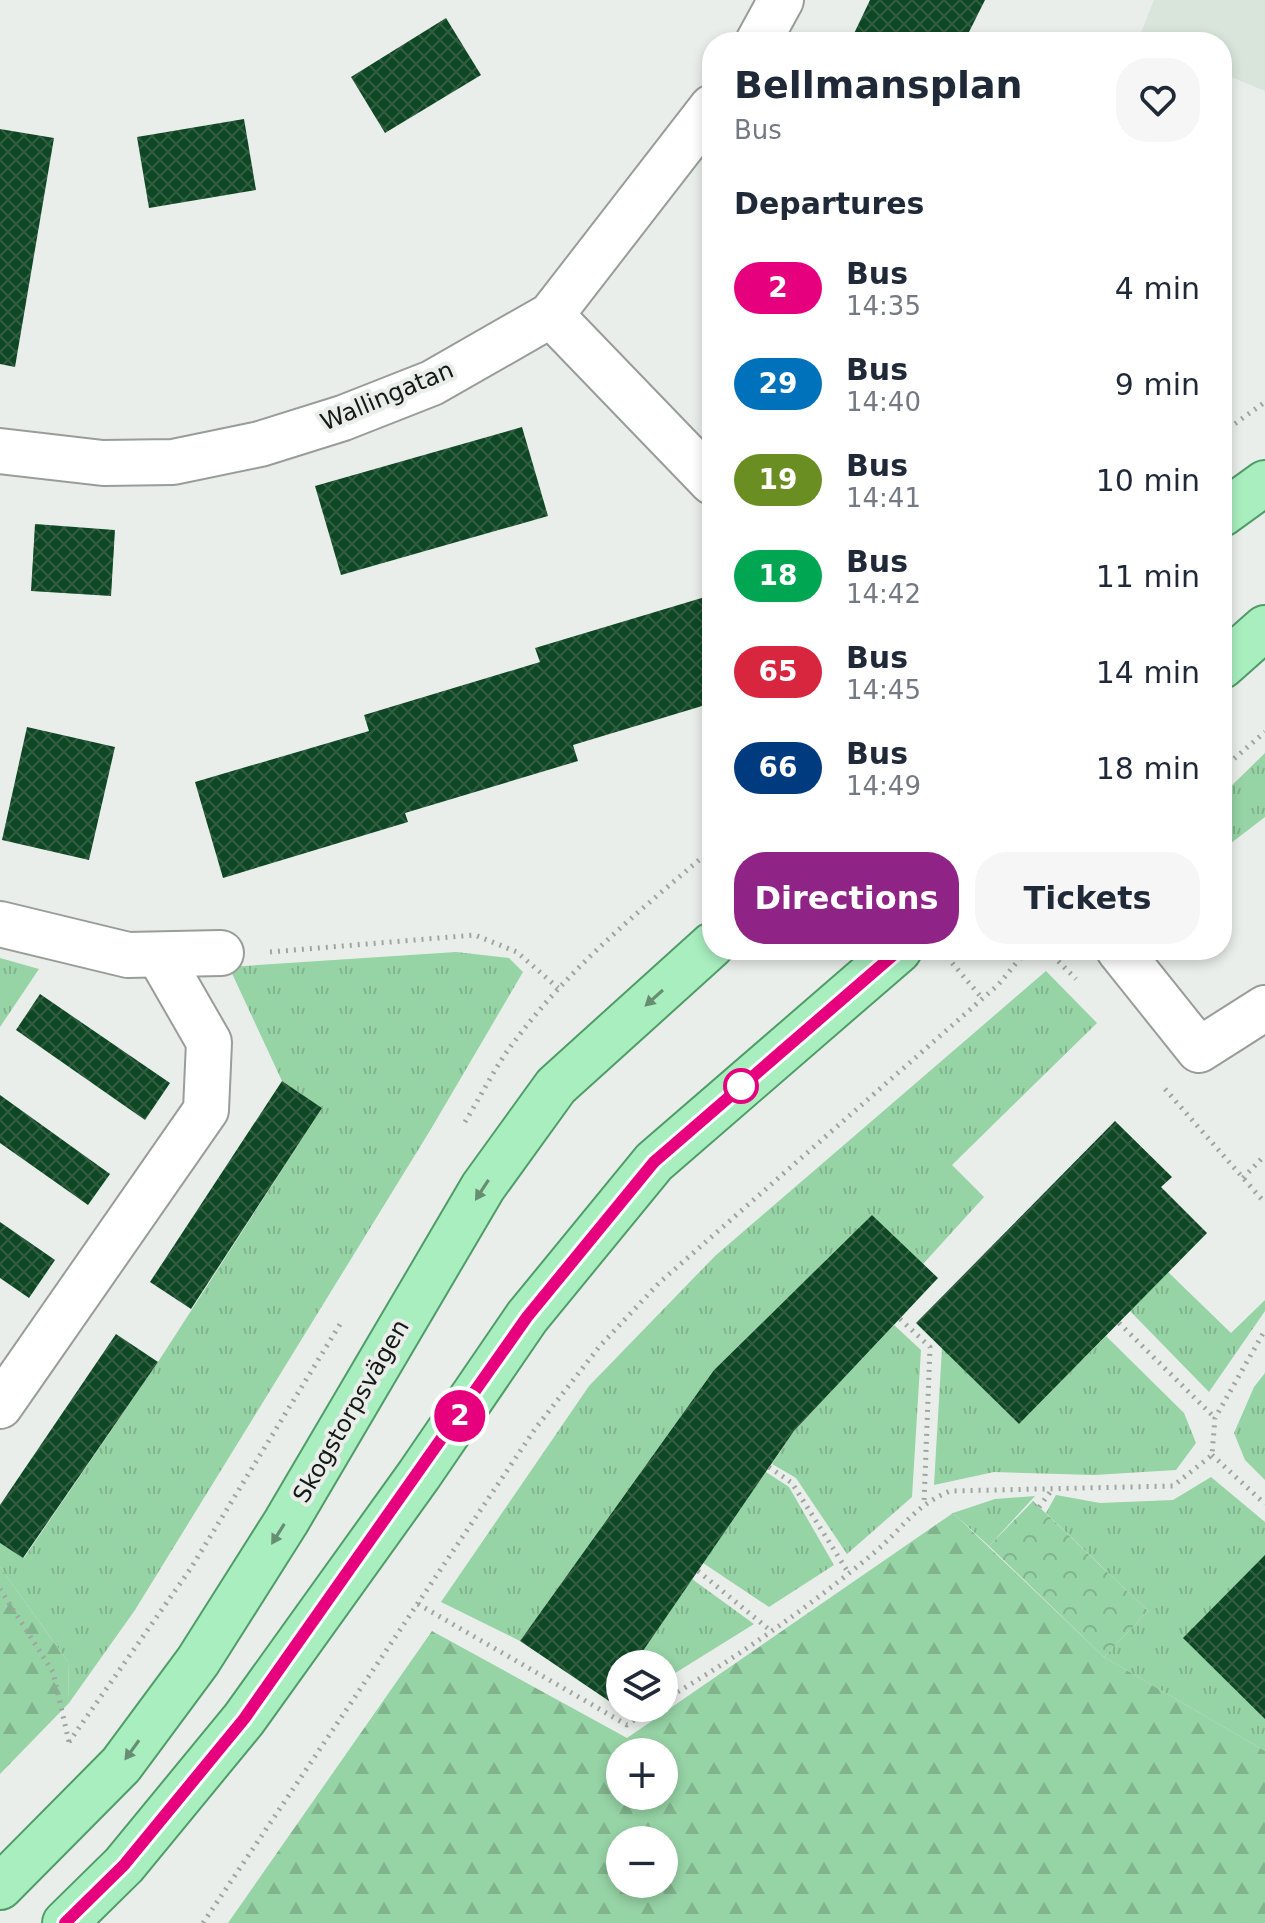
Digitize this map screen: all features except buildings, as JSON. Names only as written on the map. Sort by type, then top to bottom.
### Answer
[{"type":"main road","points":[[1232,507],[1265,483]]},
{"type":"main road","points":[[1232,657],[1265,628]]},
{"type":"main road","name":"Skogstorpsvägen","points":[[0,1887],[121,1765],[198,1661],[286,1522],[483,1187],[556,1086],[702,954]]},
{"type":"main road","points":[[65,1923],[124,1865],[244,1719],[527,1317],[654,1162],[887,960]]},
{"type":"street","points":[[763,32],[781,0]]},
{"type":"street","name":"Wallingatan","points":[[0,451],[103,463],[173,462],[260,444],[343,418],[432,383],[551,315],[702,120]]},
{"type":"street","points":[[551,315],[702,472]]},
{"type":"street","points":[[0,924],[128,955],[221,953]]},
{"type":"street","points":[[0,1406],[206,1110],[209,1042],[159,955]]},
{"type":"street","points":[[1127,960],[1199,1050],[1265,1008]]},
{"type":"path","points":[[1232,426],[1265,402]]},
{"type":"path","points":[[1232,760],[1265,732]]},
{"type":"path","points":[[221,953],[300,951],[475,935],[517,952],[558,988]]},
{"type":"path","points":[[950,960],[982,998]]},
{"type":"path","points":[[203,1923],[535,1429],[609,1336],[659,1283],[982,998],[1018,960]]},
{"type":"path","points":[[1243,1178],[1265,1155]]},
{"type":"path","points":[[900,1319],[930,1347],[924,1503]]},
{"type":"path","points":[[1119,1323],[1215,1418]]},
{"type":"path","points":[[678,1692],[733,1660],[876,1551],[924,1503],[950,1491],[1173,1486],[1212,1455],[1215,1418],[1265,1330]]},
{"type":"path","points":[[1212,1455],[1265,1504]]},
{"type":"path","points":[[769,1467],[792,1483],[848,1572]]},
{"type":"path","points":[[1039,1507],[1051,1490]]},
{"type":"path","points":[[698,1571],[771,1631]]},
{"type":"path","points":[[0,1589],[53,1672],[69,1743]]},
{"type":"path","points":[[418,1604],[606,1713]]},
{"type":"shaded area","points":[[1154,0],[1265,0],[1265,91],[1232,77],[1232,32],[1141,32]]},
{"type":"green space","points":[[1265,753],[1265,817],[1232,842],[1232,785]]},
{"type":"green space","points":[[456,952],[509,958],[523,972],[431,1129],[135,1610],[69,1703],[68,1662],[0,1567],[0,1543],[24,1558],[158,1362],[322,1108],[282,1081],[229,967]]},
{"type":"green space","points":[[0,958],[39,969],[0,1027]]},
{"type":"green space","points":[[1046,971],[1097,1023],[952,1165],[984,1197],[923,1264],[872,1215],[714,1370],[520,1641],[441,1602],[589,1386],[715,1256]]},
{"type":"green space","points":[[1168,1272],[1231,1333],[1265,1300],[1265,1311],[1209,1392],[1130,1311]]},
{"type":"green space","points":[[894,1325],[921,1350],[912,1497],[847,1554],[796,1478],[772,1464],[794,1431]]},
{"type":"green space","points":[[1106,1336],[1184,1413],[1196,1443],[1176,1470],[1094,1475],[994,1472],[934,1485],[942,1348],[1019,1424]]},
{"type":"green space","points":[[1265,1373],[1265,1480],[1245,1460],[1234,1433],[1254,1387]]},
{"type":"green space","points":[[766,1472],[789,1487],[834,1565],[769,1607],[703,1563]]},
{"type":"green space","points":[[1211,1477],[1265,1522],[1265,1751],[1104,1657],[1148,1611],[1046,1513],[1056,1495],[1100,1503],[1173,1500]]},
{"type":"green space","points":[[1035,1496],[989,1546],[953,1513],[995,1499]]},
{"type":"green space","points":[[1033,1501],[1148,1611],[1104,1657],[989,1546]]},
{"type":"green space","points":[[953,1513],[1104,1657],[1265,1751],[1265,1923],[228,1923],[432,1631],[627,1738],[650,1722],[678,1722],[678,1703]]},
{"type":"green space","points":[[0,1567],[68,1662],[69,1703],[0,1774]]},
{"type":"green space","points":[[692,1579],[754,1624],[678,1671],[678,1650],[644,1650]]},
{"type":"bus line","name":"2","points":[[65,1923],[124,1865],[244,1719],[419,1475],[527,1317],[654,1162],[887,960]]}]
